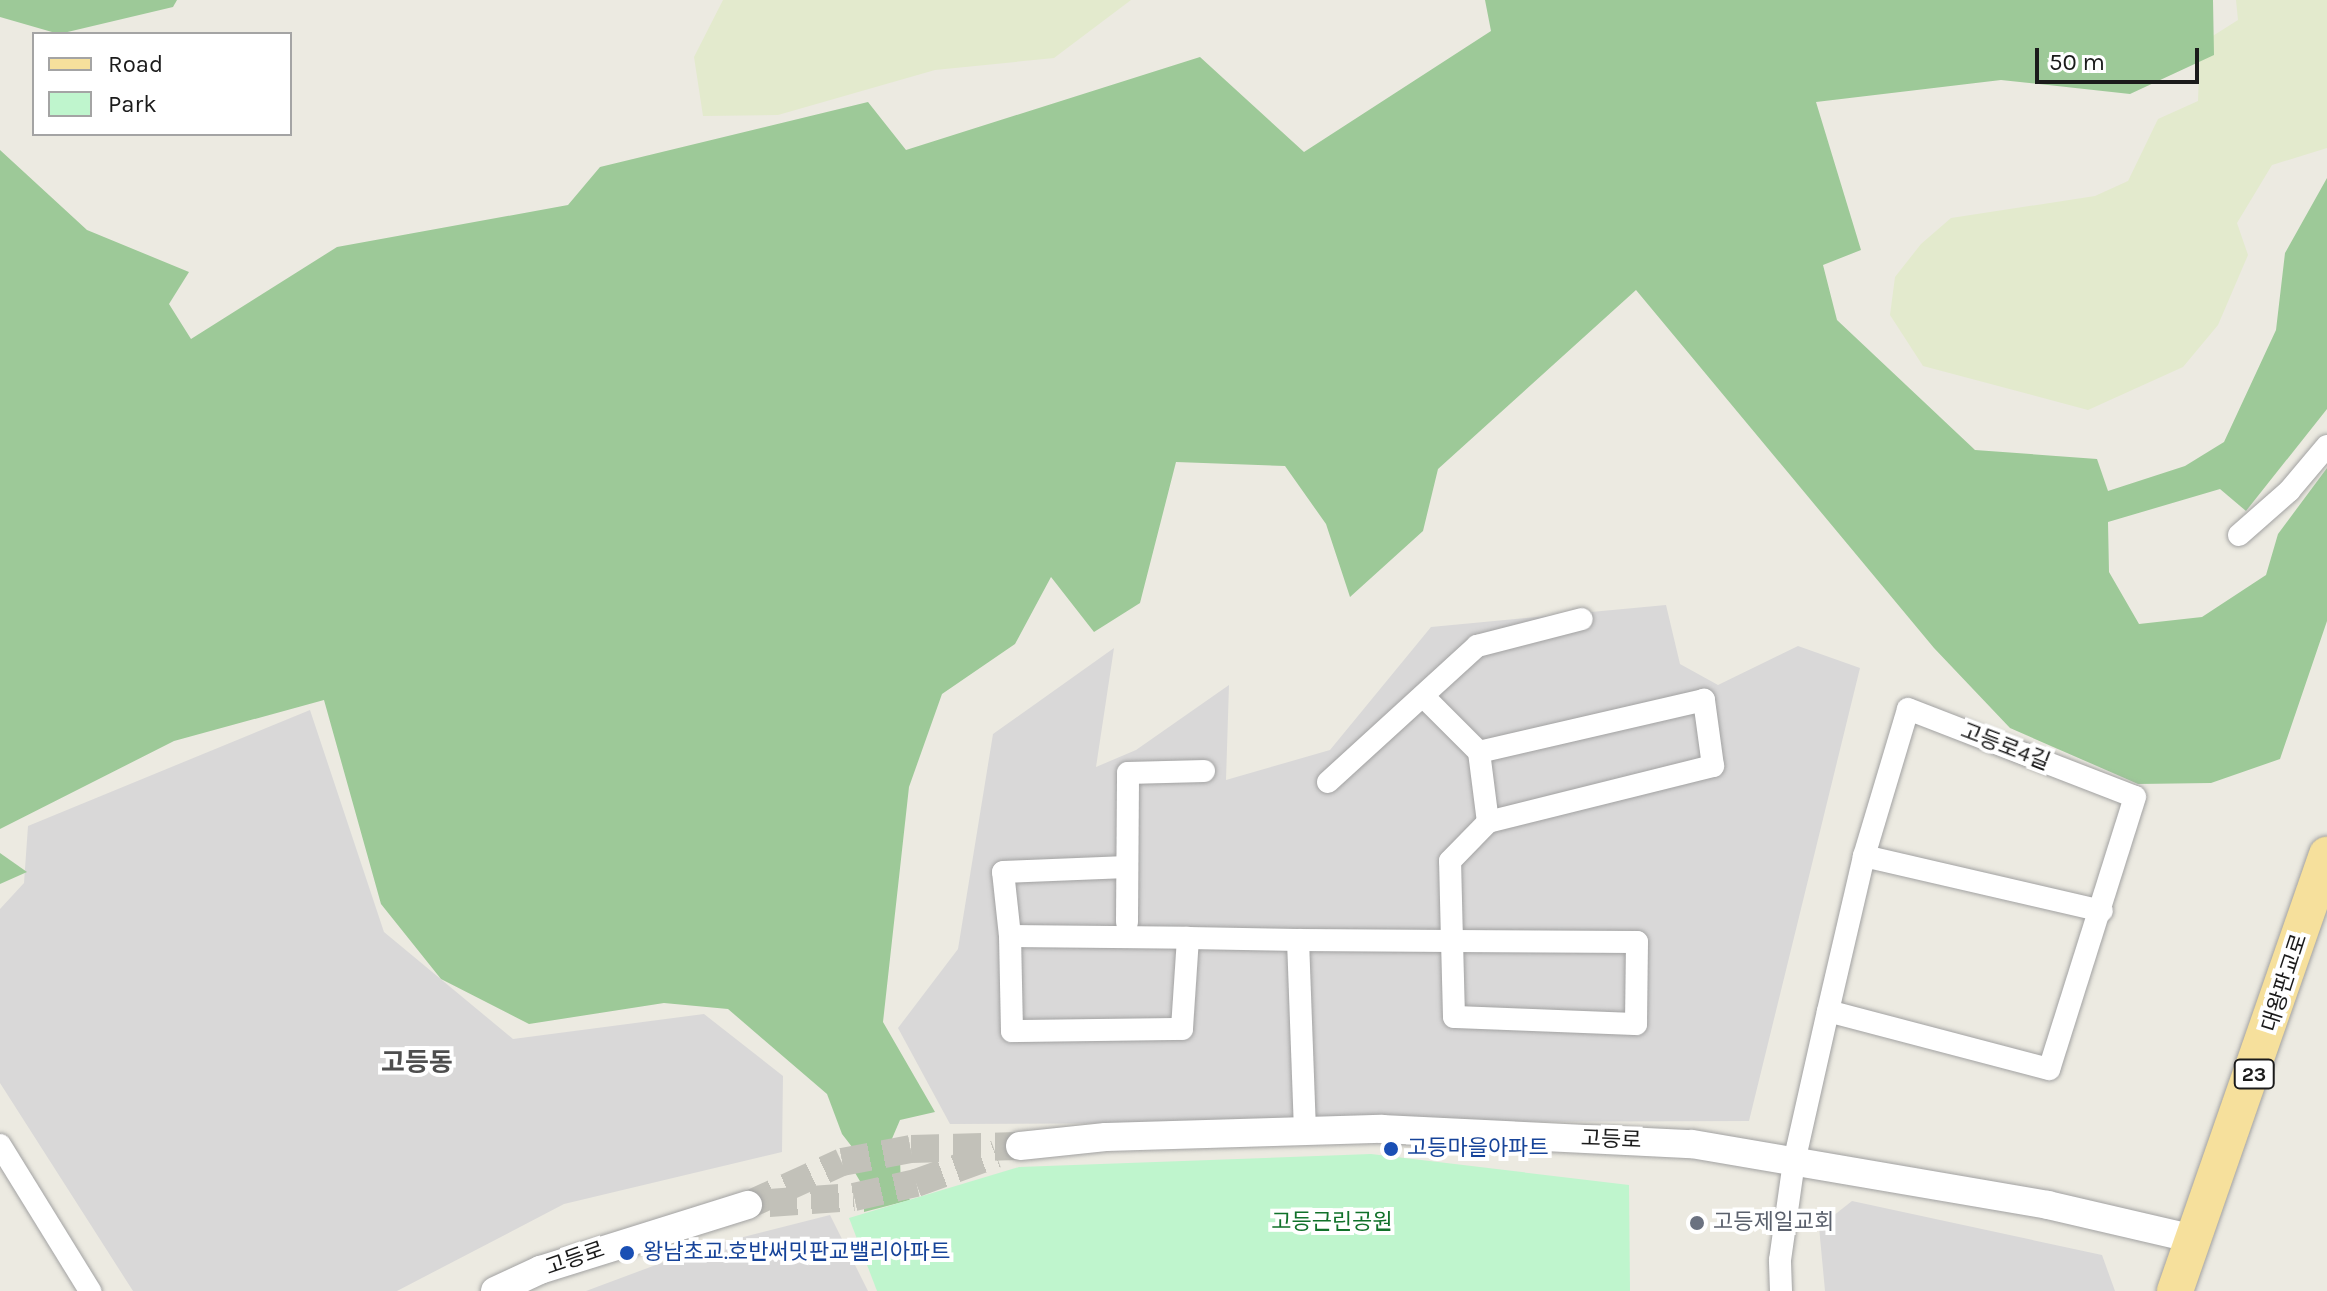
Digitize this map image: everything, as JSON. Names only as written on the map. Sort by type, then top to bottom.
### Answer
[{"type":"main road","name":"대왕판교로","points":[[2175,1291],[2327,855]]},
{"type":"street","points":[[2239,535],[2289,491],[2327,446]]},
{"type":"street","points":[[1328,782],[1477,646],[1582,619]]},
{"type":"street","points":[[1423,696],[1479,752],[1488,822]]},
{"type":"street","points":[[1010,936],[1298,940],[1452,941],[1637,942],[1636,1024],[1454,1017],[1452,941],[1450,861],[1488,822],[1713,766],[1704,700],[1479,752]]},
{"type":"street","name":"고등로4길","points":[[1781,1291],[1780,1260],[1794,1162],[1828,1011],[1864,856],[1908,709],[2135,797],[2102,911],[2049,1069],[1828,1011]]},
{"type":"street","points":[[1127,922],[1128,773],[1204,771]]},
{"type":"street","points":[[1864,856],[2102,911]]},
{"type":"street","points":[[1127,867],[1003,872],[1010,936],[1012,1031],[1182,1029],[1188,938]]},
{"type":"street","points":[[1298,940],[1305,1130]]},
{"type":"street","name":"고등로","points":[[1020,1146],[1106,1137],[1382,1129],[1692,1144],[2048,1205],[2194,1239]]},
{"type":"street","points":[[0,1145],[90,1291]]},
{"type":"street","name":"고등로","points":[[495,1291],[540,1270],[748,1205]]},
{"type":"shaded area","points":[[1666,605],[1680,664],[1718,685],[1798,646],[1860,668],[1749,1121],[950,1124],[898,1028],[958,949],[993,734],[1114,648],[1096,767],[1136,750],[1229,685],[1226,780],[1330,750],[1431,627]]},
{"type":"shaded area","points":[[310,710],[384,932],[513,1039],[704,1014],[783,1076],[782,1152],[564,1204],[397,1291],[133,1291],[0,1083],[0,909],[24,883],[28,826]]},
{"type":"shaded area","points":[[1852,1201],[2102,1255],[2115,1291],[1825,1291],[1819,1227]]},
{"type":"shaded area","points":[[830,1215],[868,1291],[586,1291],[704,1247]]},
{"type":"green space","points":[[0,0],[177,0],[173,7],[67,32],[52,32],[0,17]]},
{"type":"green space","points":[[723,0],[1131,0],[1054,58],[935,70],[778,115],[703,116],[694,57]]},
{"type":"green space","points":[[1485,0],[2213,0],[2214,55],[2130,94],[2001,80],[1816,102],[1861,250],[1823,265],[1837,320],[1975,450],[2097,459],[2108,491],[2185,466],[2224,442],[2276,330],[2285,253],[2327,178],[2327,409],[2246,511],[2220,489],[2108,522],[2109,572],[2139,624],[2202,617],[2266,575],[2278,534],[2327,468],[2327,621],[2280,759],[2211,783],[2138,784],[2010,728],[1934,648],[1636,290],[1438,469],[1423,531],[1350,597],[1326,524],[1285,466],[1176,462],[1140,603],[1094,632],[1051,577],[1015,644],[942,694],[909,787],[883,1022],[935,1112],[900,1120],[891,1141],[900,1159],[901,1187],[910,1200],[864,1212],[864,1188],[854,1171],[856,1152],[842,1134],[827,1094],[728,1009],[664,1003],[529,1024],[441,979],[381,904],[324,700],[174,741],[0,829],[0,150],[87,230],[189,272],[169,304],[191,339],[337,247],[568,205],[600,167],[868,102],[906,150],[1200,57],[1304,152],[1491,31]]},
{"type":"green space","points":[[2236,0],[2327,0],[2327,148],[2272,165],[2237,223],[2248,255],[2218,325],[2183,367],[2088,410],[1923,366],[1890,315],[1895,277],[1921,244],[1951,218],[2095,196],[2128,181],[2158,119],[2198,101],[2200,44],[2238,20]]},
{"type":"green space","points":[[0,853],[27,872],[0,884]]},
{"type":"green space","name":"고등근린공원","points":[[1371,1154],[1629,1185],[1630,1291],[877,1291],[849,1218],[1019,1167]]},
{"type":"tunnel","points":[[748,1205],[842,1162],[911,1149],[1020,1146]]},
{"type":"tunnel","points":[[769,1203],[854,1197],[916,1183],[996,1154]]},
{"type":"place","name":"고등마을아파트","points":[[1391,1149]]},
{"type":"place","name":"고등제일교회","points":[[1697,1223]]},
{"type":"place","name":"왕남초교.호반써밋판교밸리아파트","points":[[627,1253]]},
{"type":"district","name":"고등동","points":[[417,1063]]}]
